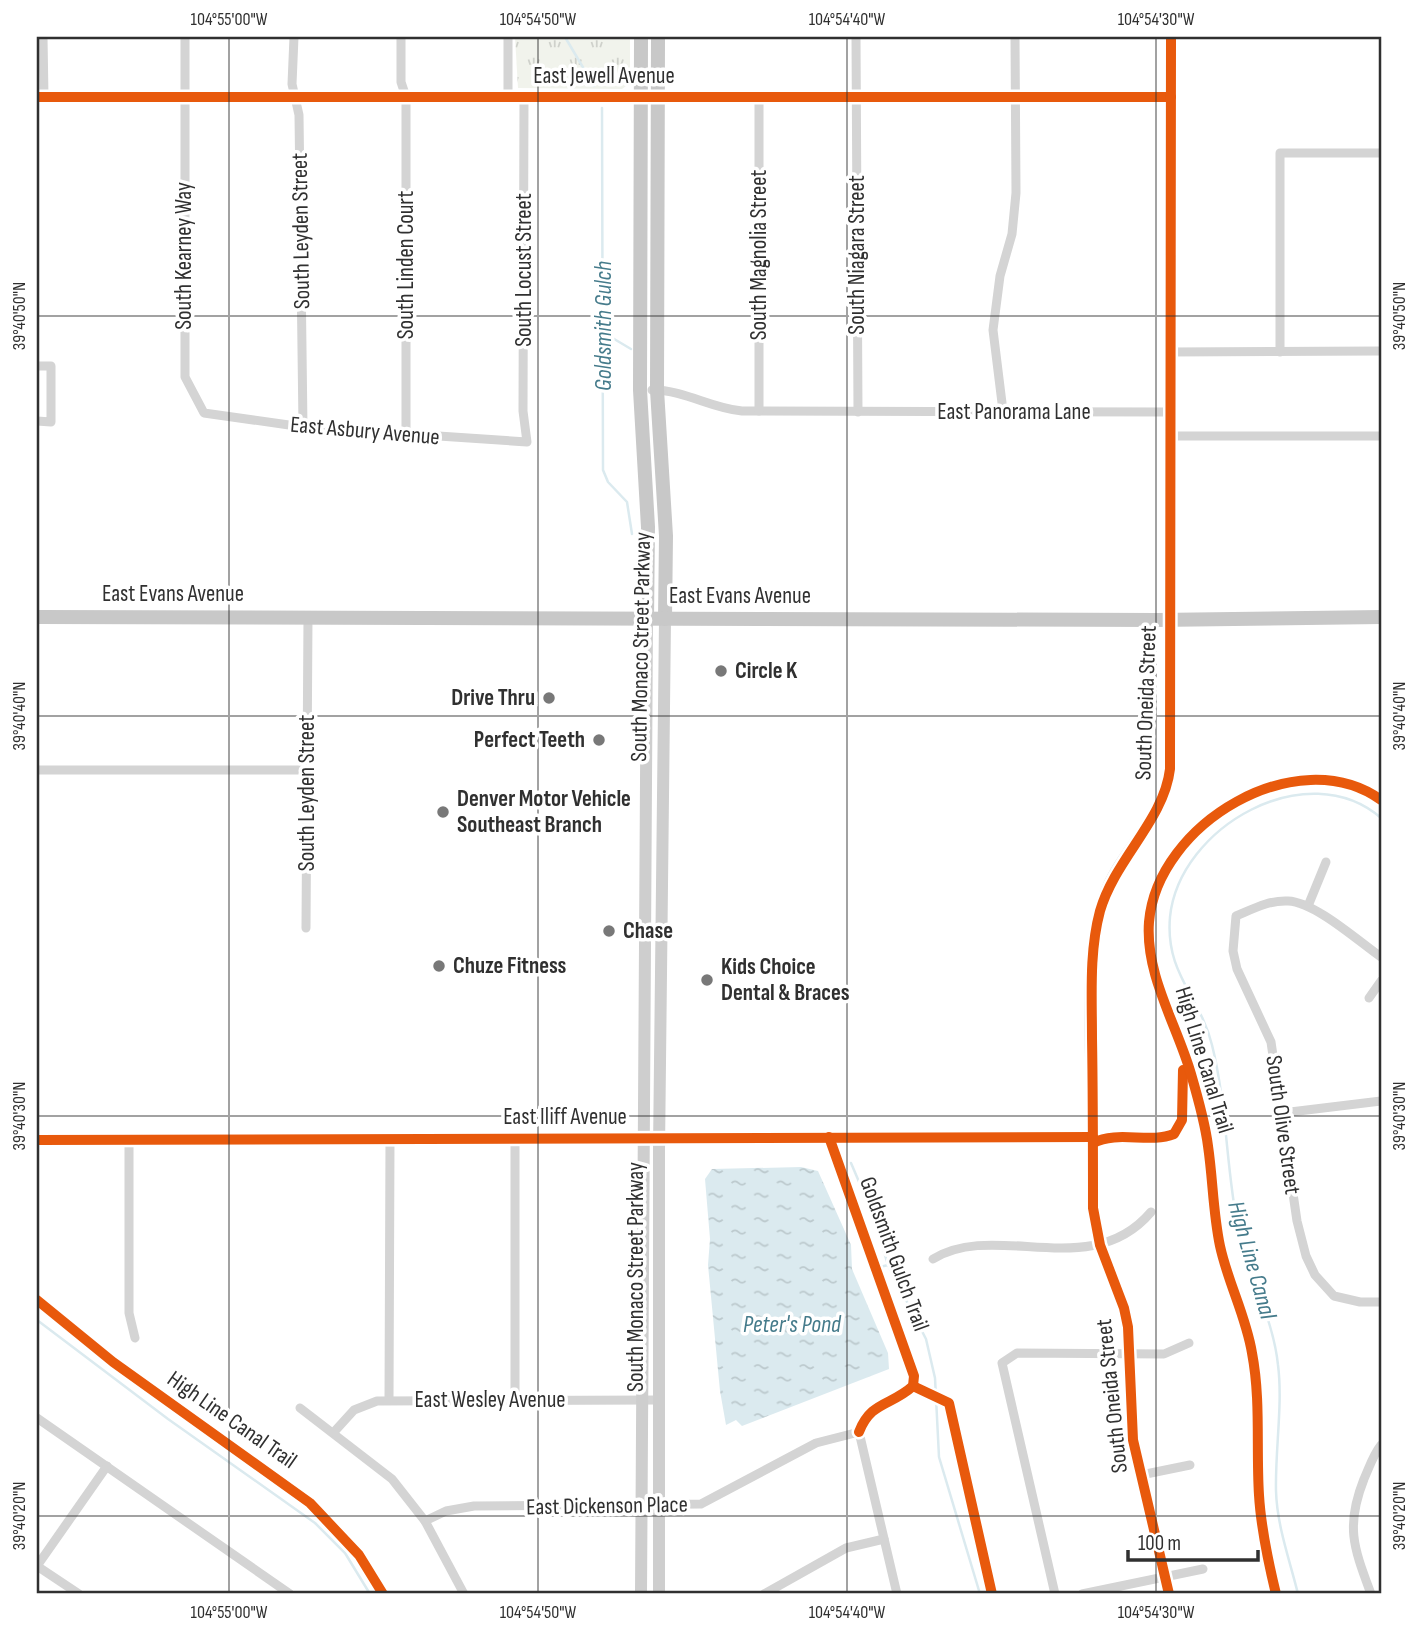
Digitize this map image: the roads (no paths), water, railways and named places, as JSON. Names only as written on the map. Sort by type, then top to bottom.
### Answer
[{"type":"main road","name":"South Monaco Street Parkway","points":[[640,37],[640,390],[647,521],[647,619]]},
{"type":"main road","name":"South Monaco Street Parkway","points":[[658,37],[657,390],[665,520],[665,619]]},
{"type":"main road","name":"East Evans Avenue","points":[[37,617],[1170,620],[1381,617]]},
{"type":"main road","name":"East Evans Avenue","points":[[1360,618],[1381,624]]},
{"type":"street","points":[[41,97],[43,37]]},
{"type":"street","name":"South Kearney Way","points":[[185,37],[185,377],[204,413]]},
{"type":"street","name":"South Leyden Street","points":[[293,37],[292,83],[299,116],[303,427]]},
{"type":"street","name":"South Linden Court","points":[[401,37],[401,82],[406,97],[406,434]]},
{"type":"street","points":[[508,37],[508,96]]},
{"type":"street","name":"South Niagara Street","points":[[856,37],[858,412]]},
{"type":"street","points":[[1003,411],[993,330],[995,306],[1013,220],[1015,37]]},
{"type":"street","name":"South Oneida Street","points":[[1169,1594],[1141,1475],[1130,1411],[1129,1354],[1124,1308],[1100,1245],[1093,1208],[1092,974],[1096,932],[1112,879],[1159,806],[1168,780],[1171,37]]},
{"type":"street","name":"South Locust Street","points":[[524,96],[523,411],[527,442]]},
{"type":"street","name":"East Jewell Avenue","points":[[41,97],[1171,97]]},
{"type":"street","name":"South Magnolia Street","points":[[759,411],[760,98]]},
{"type":"street","points":[[1280,352],[1280,153],[1381,153]]},
{"type":"street","points":[[1170,352],[1381,351]]},
{"type":"street","points":[[37,366],[51,366],[51,422],[37,421]]},
{"type":"street","points":[[640,390],[687,394],[727,409],[858,412]]},
{"type":"street","name":"East Panorama Lane","points":[[858,412],[1170,412]]},
{"type":"street","name":"East Asbury Avenue","points":[[204,413],[303,427],[527,442]]},
{"type":"street","points":[[1170,436],[1381,436]]},
{"type":"street","name":"South Leyden Street","points":[[306,928],[308,617]]},
{"type":"street","name":"South Monaco Street Parkway","points":[[641,1594],[647,619]]},
{"type":"street","name":"South Monaco Street Parkway","points":[[659,1594],[659,1138],[665,619]]},
{"type":"street","points":[[37,770],[307,770]]},
{"type":"street","points":[[1326,862],[1308,906],[1381,957]]},
{"type":"street","name":"South Olive Street","points":[[1308,906],[1290,901],[1268,902],[1236,916],[1233,951],[1237,969],[1271,1042],[1300,1237],[1315,1275],[1334,1296],[1360,1302],[1381,1302]]},
{"type":"street","points":[[1369,998],[1381,981]]},
{"type":"street","points":[[1282,1113],[1381,1101]]},
{"type":"street","name":"East Iliff Avenue","points":[[37,1140],[1093,1137]]},
{"type":"street","points":[[129,1139],[129,1313],[135,1338]]},
{"type":"street","points":[[389,1400],[390,1139]]},
{"type":"street","points":[[515,1139],[515,1400]]},
{"type":"street","points":[[933,1259],[960,1247],[1082,1248],[1100,1245],[1132,1230],[1151,1212]]},
{"type":"street","points":[[1055,1594],[1002,1363],[1017,1353],[1164,1354],[1189,1343]]},
{"type":"street","name":"East Wesley Avenue","points":[[334,1432],[354,1410],[364,1404],[389,1400],[659,1400]]},
{"type":"street","points":[[300,1408],[392,1479],[425,1521],[464,1594]]},
{"type":"street","points":[[37,1418],[290,1594]]},
{"type":"street","name":"East Dickenson Place","points":[[425,1521],[458,1507],[659,1507],[705,1503],[816,1443],[859,1432],[884,1539]]},
{"type":"street","points":[[1371,1594],[1355,1549],[1352,1516],[1370,1465],[1381,1446]]},
{"type":"street","points":[[1141,1475],[1190,1465]]},
{"type":"street","points":[[79,1594],[37,1566],[107,1466]]},
{"type":"street","points":[[764,1594],[846,1548],[884,1539],[897,1594]]},
{"type":"street","points":[[1082,1594],[1203,1569]]},
{"type":"water","name":"Peter's Pond","points":[[801,1167],[818,1171],[851,1245],[852,1269],[888,1353],[889,1369],[742,1426],[736,1420],[726,1425],[720,1391],[708,1265],[710,1239],[705,1179],[712,1169]]},
{"type":"waterway","name":"Goldsmith Gulch","points":[[565,37],[594,86]]},
{"type":"waterway","name":"Goldsmith Gulch","points":[[602,108],[603,470],[608,482],[627,502],[632,534]]},
{"type":"waterway","points":[[604,333],[631,349]]},
{"type":"waterway","name":"High Line Canal","points":[[1298,1594],[1277,1504],[1280,1395],[1275,1347],[1238,1228],[1221,1090],[1212,1045],[1200,1012],[1178,970],[1170,937],[1170,917],[1179,884],[1196,855],[1221,829],[1251,810],[1284,797],[1318,794],[1351,800],[1381,818]]},
{"type":"waterway","name":"Goldsmith Gulch","points":[[851,1163],[871,1210],[888,1265],[926,1339],[935,1378],[939,1457],[980,1594]]},
{"type":"waterway","points":[[880,1267],[888,1265]]},
{"type":"waterway","name":"High Line Canal","points":[[37,1320],[168,1419],[315,1523],[345,1553],[370,1594]]},
{"type":"place","name":"Circle K","points":[[721,671]]},
{"type":"place","name":"Drive Thru","points":[[549,698]]},
{"type":"place","name":"Perfect Teeth","points":[[599,740]]},
{"type":"place","name":"Denver Motor Vehicle Southeast Branch","points":[[443,812]]},
{"type":"place","name":"Chase","points":[[609,931]]},
{"type":"place","name":"Chuze Fitness","points":[[439,966]]},
{"type":"place","name":"Kids Choice Dental & Braces","points":[[707,980]]}]
